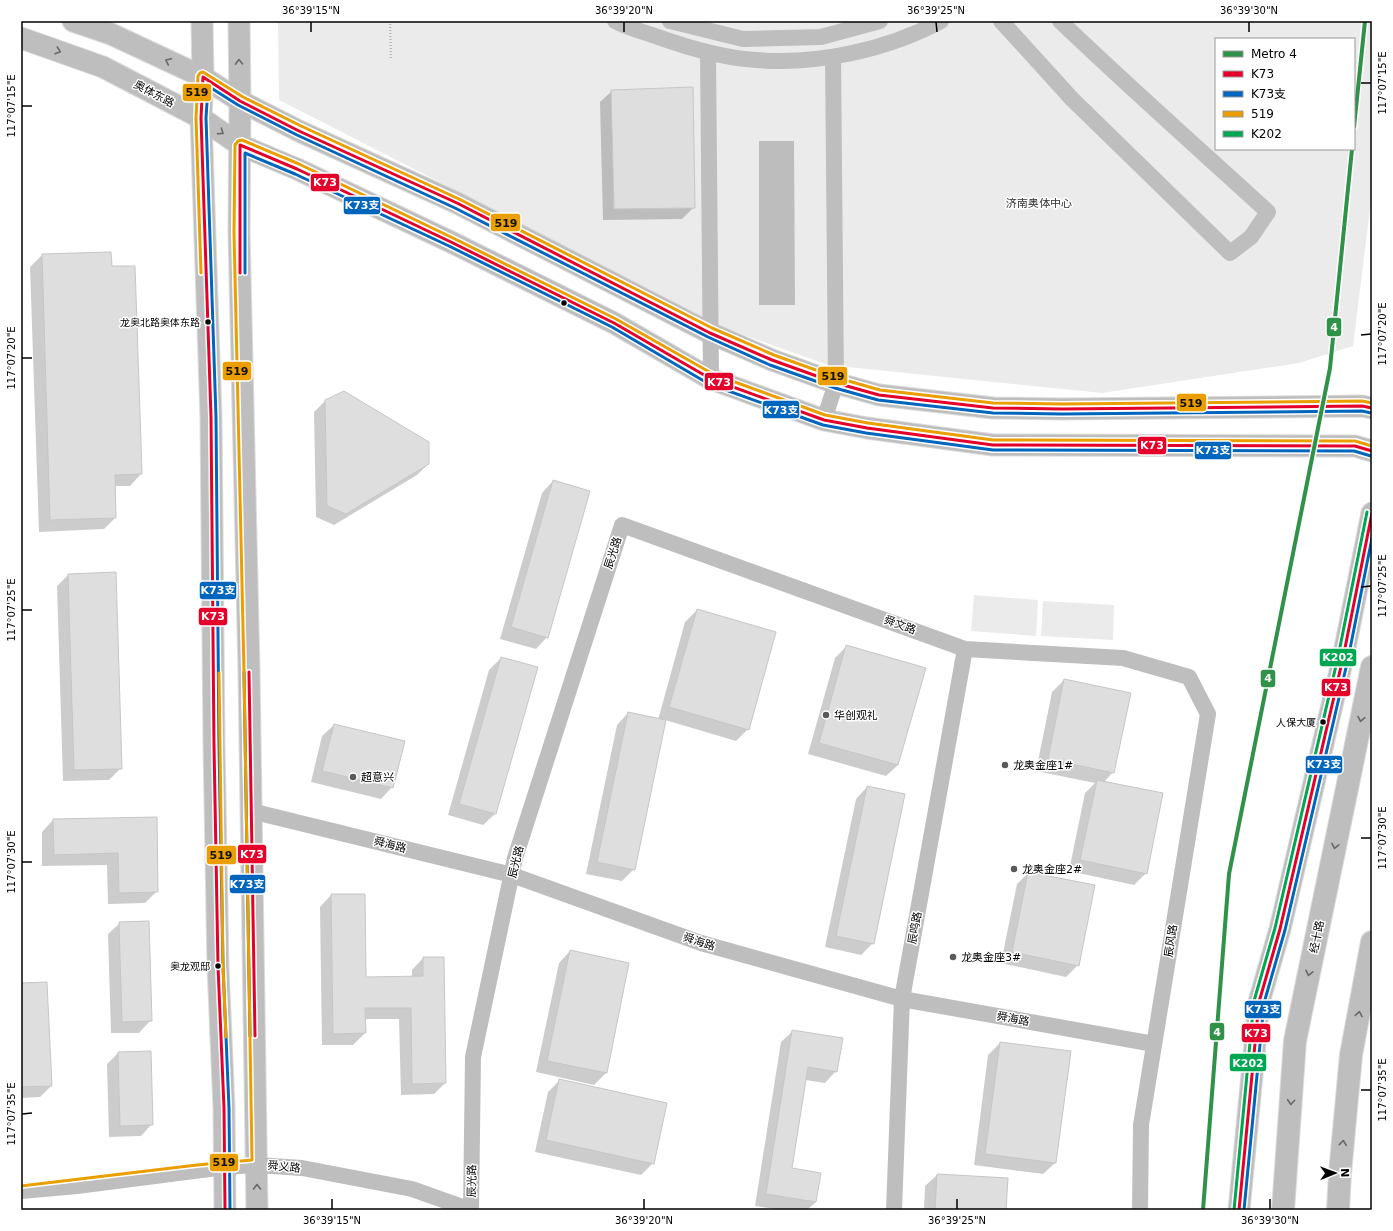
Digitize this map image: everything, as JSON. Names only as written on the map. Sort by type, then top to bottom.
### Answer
[{"type":"highway","name":"经十路","points":[[1283,1210],[1295,1041],[1372,667]]},
{"type":"highway","points":[[1338,1210],[1351,1055],[1372,942]]},
{"type":"main road","points":[[73,21],[111,34],[204,78],[240,101],[299,131],[457,203],[710,333],[772,360],[836,383],[879,395],[993,408],[1062,409],[1362,406],[1372,408]]},
{"type":"main road","points":[[202,21],[204,78],[201,118],[211,417],[214,736],[218,958],[224,1108],[225,1210]]},
{"type":"main road","points":[[239,21],[239,232],[251,811],[257,1210]]},
{"type":"main road","name":"奥体东路","points":[[21,38],[103,66],[201,118],[240,145],[297,169],[614,323],[711,379],[824,420],[867,428],[993,445],[1355,446],[1372,450]]},
{"type":"main road","points":[[1239,1210],[1259,1002],[1280,929],[1343,658],[1372,513]]},
{"type":"street","points":[[615,21],[708,53],[756,60],[803,61],[833,57],[887,44],[941,21]]},
{"type":"street","points":[[670,21],[743,39],[821,37],[880,21]]},
{"type":"street","points":[[1001,21],[1072,99],[1230,252],[1251,237],[1268,212],[1140,94],[1107,66],[1068,24]]},
{"type":"street","points":[[708,53],[711,379]]},
{"type":"street","points":[[824,420],[836,383],[833,57]]},
{"type":"street","name":"舜文路","points":[[622,525],[966,649],[1122,658],[1189,677]]},
{"type":"street","name":"辰光路","points":[[471,1210],[473,1057],[515,858],[622,525]]},
{"type":"street","name":"辰鸣路","points":[[894,1210],[902,999],[966,649]]},
{"type":"street","name":"辰风路","points":[[1140,1210],[1141,1125],[1208,714],[1189,677]]},
{"type":"street","name":"舜海路","points":[[251,811],[512,875],[701,943],[902,999],[1154,1044]]},
{"type":"street","name":"舜义路","points":[[21,1191],[77,1186],[257,1164],[302,1168],[412,1189],[471,1210]]},
{"type":"path","points":[[390,21],[391,59]]},
{"type":"green space","name":"济南奥体中心","points":[[278,21],[1372,21],[1372,193],[1353,346],[1299,363],[1102,393],[828,365],[727,329],[279,100]]},
{"type":"green space","points":[[974,595],[1038,600],[1036,636],[971,631]]},
{"type":"green space","points":[[1043,601],[1114,605],[1113,640],[1041,636]]},
{"type":"shaded area","points":[[759,141],[794,141],[795,305],[759,305]]},
{"type":"building","points":[[693,87],[695,208],[614,209],[611,90]]},
{"type":"building","points":[[111,252],[112,266],[135,266],[142,474],[115,475],[116,518],[50,520],[42,254]]},
{"type":"building","points":[[344,391],[429,442],[429,464],[346,514],[327,506],[325,400]]},
{"type":"building","points":[[553,480],[590,491],[548,638],[511,627]]},
{"type":"building","points":[[116,572],[122,769],[74,770],[68,574]]},
{"type":"building","points":[[697,609],[776,632],[749,730],[669,707]]},
{"type":"building","points":[[846,645],[926,668],[898,765],[819,743]]},
{"type":"building","points":[[501,657],[538,667],[496,814],[459,804]]},
{"type":"building","points":[[1064,679],[1131,693],[1114,773],[1048,759]]},
{"type":"building","points":[[628,712],[666,720],[635,870],[597,862]]},
{"type":"building","points":[[334,724],[405,741],[393,788],[322,771]]},
{"type":"building","points":[[1097,780],[1163,793],[1147,874],[1080,860]]},
{"type":"building","points":[[867,786],[905,794],[874,944],[836,936]]},
{"type":"building","points":[[157,817],[158,892],[119,893],[118,853],[54,855],[53,819]]},
{"type":"building","points":[[1028,872],[1095,885],[1079,966],[1012,952]]},
{"type":"building","points":[[331,894],[365,894],[366,977],[423,976],[423,957],[444,957],[446,1083],[412,1084],[411,1008],[365,1008],[366,1033],[333,1034]]},
{"type":"building","points":[[149,921],[152,1021],[122,1022],[119,922]]},
{"type":"building","points":[[570,950],[629,963],[607,1073],[547,1061]]},
{"type":"building","points":[[47,982],[52,1086],[21,1087],[21,983]]},
{"type":"building","points":[[792,1030],[843,1038],[837,1072],[808,1067],[792,1168],[821,1173],[816,1202],[766,1194]]},
{"type":"building","points":[[1000,1042],[1071,1051],[1056,1163],[985,1154]]},
{"type":"building","points":[[151,1051],[153,1125],[120,1126],[118,1052]]},
{"type":"building","points":[[559,1079],[667,1103],[654,1164],[546,1140]]},
{"type":"building","points":[[937,1174],[1008,1178],[1006,1210],[935,1210]]},
{"type":"metro line","name":"4","points":[[1355,117],[1365,21]]},
{"type":"metro line","name":"4","points":[[1203,1210],[1229,874],[1330,368],[1352,150]]},
{"type":"transit line","name":"519","points":[[201,273],[196,118],[198,76],[203,72],[243,97],[301,126],[459,199],[712,328],[774,355],[838,378],[880,390],[993,403],[1062,404],[1362,401],[1372,403]]},
{"type":"transit line","name":"K73","points":[[225,1210],[224,1108],[218,966],[214,745],[211,417],[201,118],[203,77],[240,101],[299,131],[457,203],[710,333],[772,360],[836,383],[879,395],[993,408],[1062,409],[1362,406],[1372,408]]},
{"type":"transit line","name":"K73支","points":[[230,1210],[229,1108],[223,966],[219,745],[216,417],[206,118],[208,86],[238,105],[297,135],[455,208],[708,337],[770,365],[835,388],[878,400],[993,413],[1062,414],[1362,411],[1371,413]]},
{"type":"transit line","name":"519","points":[[21,1186],[252,1160],[244,671],[234,232],[235,145],[238,141],[242,140],[299,164],[453,238],[616,319],[713,374],[825,415],[868,423],[993,440],[1355,441],[1372,446]]},
{"type":"transit line","name":"K73","points":[[240,273],[240,145],[297,169],[451,242],[614,323],[711,379],[824,420],[867,428],[993,445],[1355,446],[1372,451]]},
{"type":"transit line","name":"K73支","points":[[245,273],[245,153],[295,174],[449,246],[612,327],[709,384],[823,425],[866,433],[993,450],[1354,451],[1371,456]]},
{"type":"transit line","name":"K202","points":[[1234,1210],[1254,1001],[1275,928],[1338,657],[1367,512]]},
{"type":"transit line","name":"K73","points":[[1239,1210],[1259,1002],[1280,929],[1343,658],[1372,513]]},
{"type":"transit line","name":"K73支","points":[[1244,1210],[1264,1003],[1285,930],[1348,659],[1372,538]]},
{"type":"transit line","name":"K73支","points":[[244,672],[250,1036]]},
{"type":"transit line","name":"K73","points":[[249,672],[255,1036]]},
{"type":"transit line","name":"519","points":[[219,673],[223,966],[226,1037]]},
{"type":"place","name":"龙奥北路奥体东路","points":[[208,322]]},
{"type":"place","name":"华创观礼","points":[[826,715]]},
{"type":"place","name":"人保大厦","points":[[1323,722]]},
{"type":"place","name":"龙奥金座1#","points":[[1005,765]]},
{"type":"place","name":"超意兴","points":[[353,777]]},
{"type":"place","name":"龙奥金座2#","points":[[1014,869]]},
{"type":"place","name":"龙奥金座3#","points":[[953,957]]},
{"type":"place","name":"奥龙观邸","points":[[218,966]]}]
